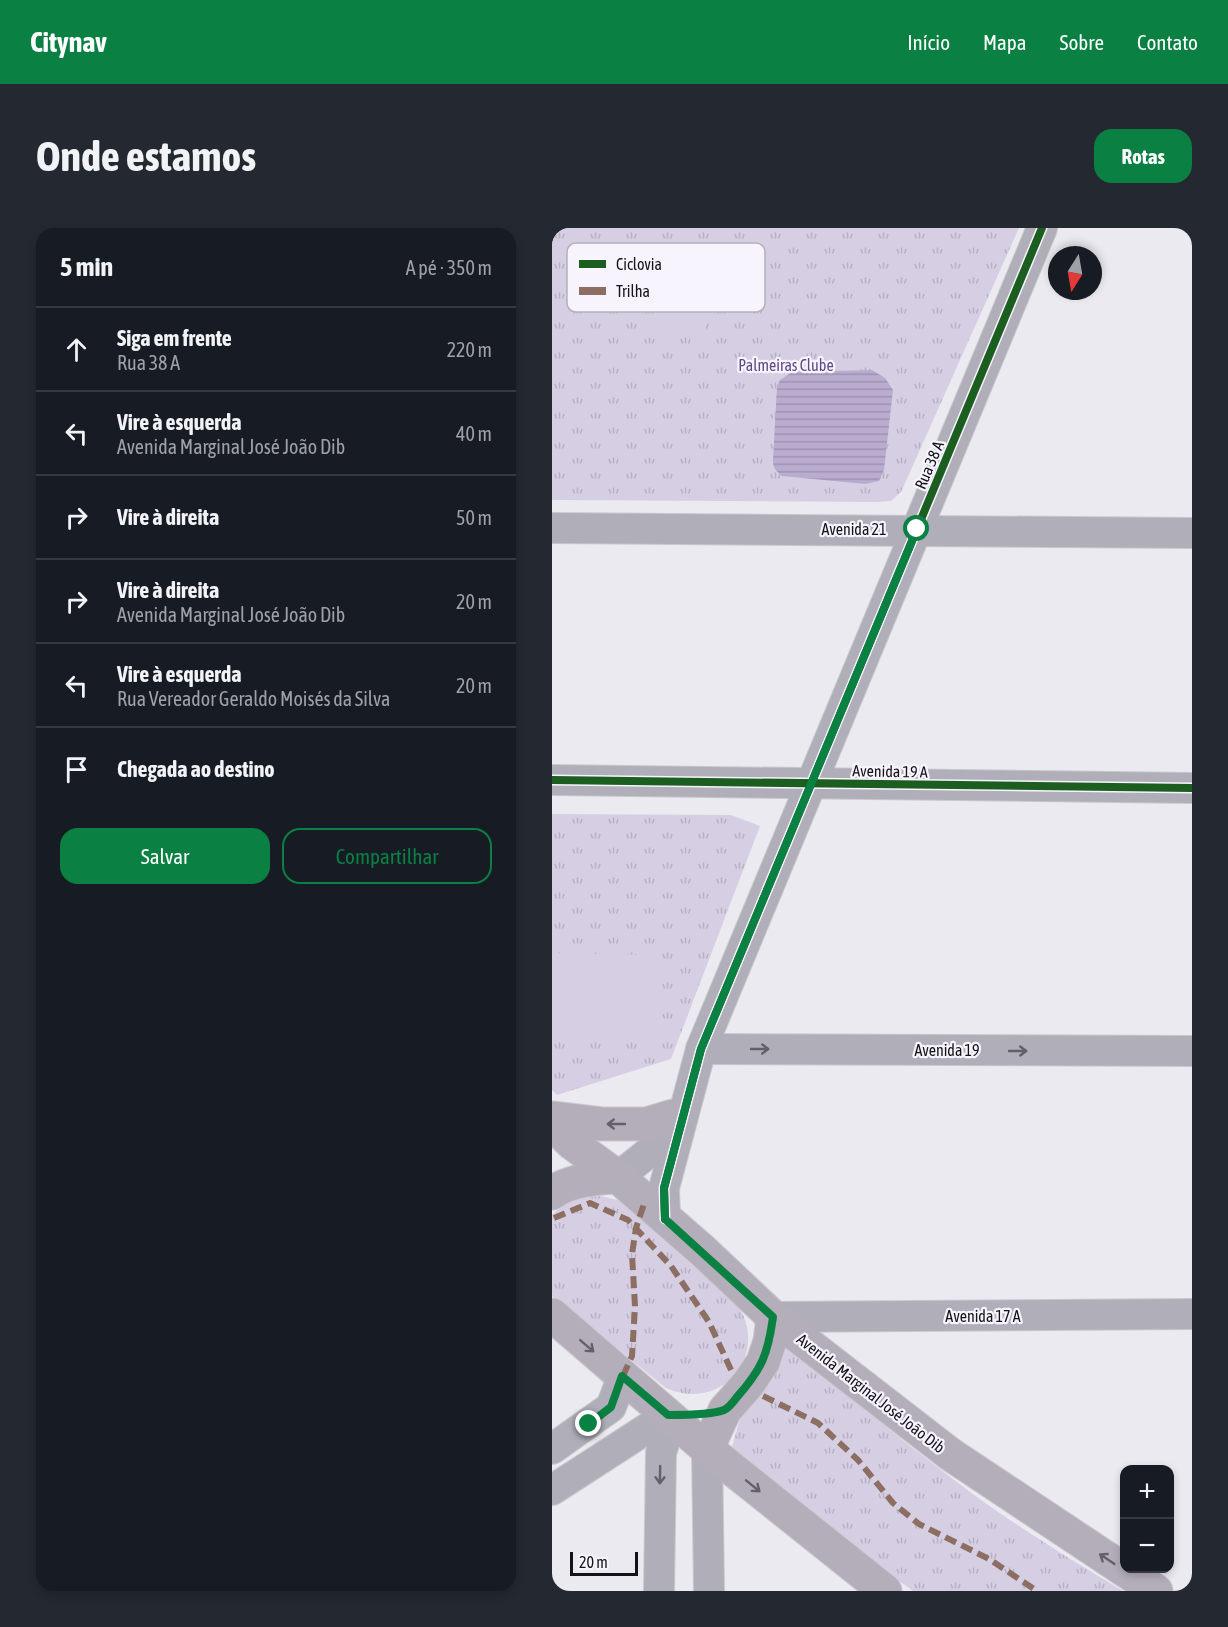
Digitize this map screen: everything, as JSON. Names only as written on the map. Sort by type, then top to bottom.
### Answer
[{"type":"main road","points":[[552,1118],[602,1124],[646,1124],[674,1116]]},
{"type":"main road","name":"Avenida Marginal José João Dib","points":[[552,1124],[573,1144],[618,1177],[773,1317],[950,1454],[1155,1591]]},
{"type":"main road","points":[[552,1193],[559,1188],[598,1178],[618,1177]]},
{"type":"main road","points":[[552,1315],[707,1449],[885,1591]]},
{"type":"main road","points":[[707,1449],[725,1410],[748,1384],[763,1362],[770,1341],[773,1317]]},
{"type":"main road","points":[[670,1417],[725,1410]]},
{"type":"street","name":"Rua 38 A","points":[[665,1219],[664,1188],[701,1049],[1042,228]]},
{"type":"street","name":"Avenida 21","points":[[552,528],[917,529],[1192,533]]},
{"type":"street","name":"Avenida 19 A","points":[[552,780],[1192,788]]},
{"type":"street","name":"Avenida 19","points":[[701,1049],[1192,1052]]},
{"type":"street","name":"Rua 38 A","points":[[618,1177],[653,1149],[691,1084]]},
{"type":"street","name":"Avenida 17 A","points":[[773,1317],[1192,1314]]},
{"type":"street","points":[[552,1449],[611,1407],[622,1376]]},
{"type":"street","points":[[552,1490],[670,1417]]},
{"type":"street","points":[[659,1591],[661,1454],[670,1417]]},
{"type":"street","points":[[707,1449],[709,1591]]},
{"type":"green space","name":"Palmeiras Clube","points":[[552,228],[1019,228],[901,492],[891,501],[552,500]]},
{"type":"green space","points":[[662,312],[705,312],[705,330],[662,330]]},
{"type":"green space","points":[[552,814],[731,815],[760,826],[671,1059],[557,1095],[552,1090]]},
{"type":"green space","points":[[552,953],[662,955],[661,1039],[552,1037]]},
{"type":"green space","points":[[600,1196],[621,1202],[738,1305],[746,1324],[748,1343],[744,1360],[735,1375],[721,1386],[705,1393],[686,1394],[666,1388],[552,1296],[552,1215],[562,1206],[574,1201]]},
{"type":"green space","points":[[787,1345],[966,1489],[1024,1529],[1123,1591],[913,1591],[820,1524],[732,1447],[741,1415],[773,1379]]},
{"type":"shaded area","points":[[872,370],[885,378],[893,390],[884,470],[879,481],[865,484],[782,476],[774,467],[773,460],[777,386],[780,380],[792,372]]},
{"type":"marked path","points":[[623,1376],[632,1356],[635,1306],[632,1254],[636,1228],[645,1201]]},
{"type":"marked path","points":[[554,1218],[590,1203],[628,1220],[671,1266],[709,1322],[732,1372]]},
{"type":"marked path","points":[[763,1396],[818,1423],[858,1460],[893,1503],[919,1524],[989,1559],[1037,1591]]},
{"type":"cycle path","points":[[665,1219],[664,1188],[701,1049],[1042,228]]},
{"type":"cycle path","points":[[552,780],[1192,788]]},
{"type":"route","points":[[589,1424],[611,1407],[622,1376],[668,1415],[700,1414],[725,1410],[748,1384],[763,1362],[770,1341],[773,1317],[703,1251],[665,1219],[664,1188],[701,1049],[917,529]]}]
